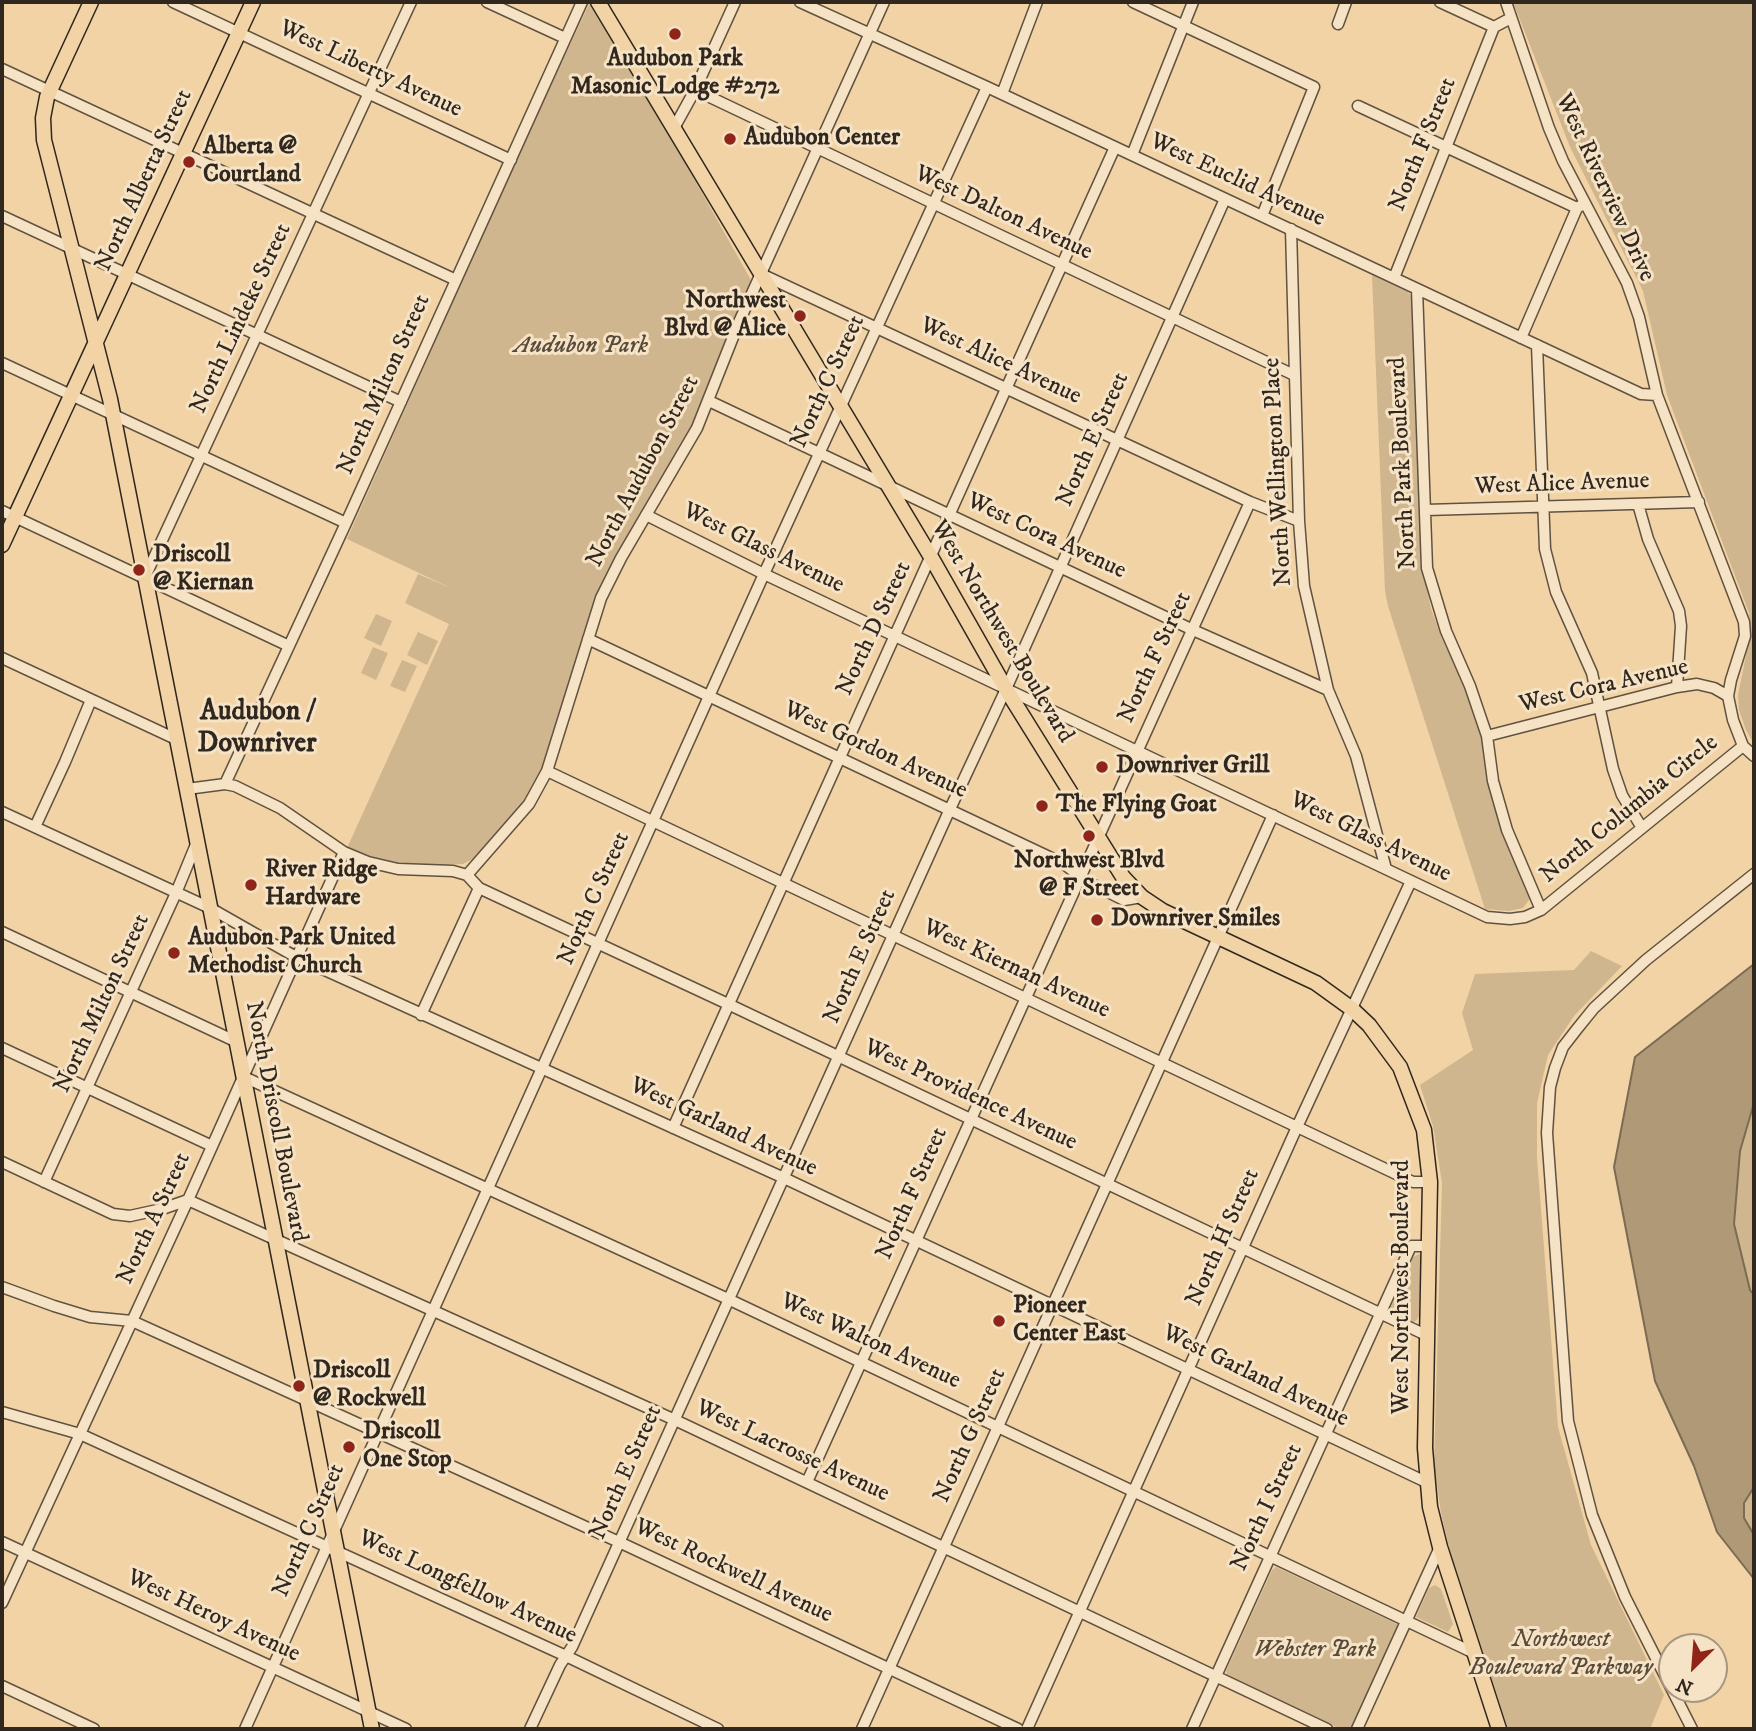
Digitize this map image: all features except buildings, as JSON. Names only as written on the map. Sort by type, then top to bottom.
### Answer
[{"type":"main road","name":"North Driscoll Boulevard","points":[[90,2],[49,91],[43,118],[44,140],[114,416],[308,1400],[333,1531],[331,1549],[372,1729]]},
{"type":"main road","name":"North Alberta Street","points":[[2,545],[8,514],[71,396],[253,2]]},
{"type":"main road","name":"West Northwest Boulevard","points":[[598,2],[931,557],[1006,689],[1123,877],[1142,897],[1163,911],[1316,983],[1352,1009],[1381,1038],[1399,1067],[1424,1130],[1430,1182],[1426,1482],[1440,1547],[1499,1729]]},
{"type":"main road","name":"North Driscoll Boulevard","points":[[110,400],[106,350],[108,331],[120,290]]},
{"type":"main road","name":"North Alberta Street","points":[[79,379],[85,340],[83,293]]},
{"type":"street","name":"West Liberty Avenue","points":[[173,2],[511,159]]},
{"type":"street","name":"North Lindeke Street","points":[[145,577],[411,2]]},
{"type":"street","points":[[487,2],[565,38]]},
{"type":"street","name":"North Milton Street","points":[[225,784],[582,2]]},
{"type":"street","points":[[674,128],[695,90],[735,2]]},
{"type":"street","name":"West Euclid Avenue","points":[[800,2],[988,87],[1640,394],[1657,395]]},
{"type":"street","name":"North Audubon Street","points":[[467,875],[529,804],[547,771],[601,598],[621,558],[682,455],[709,401],[735,332],[884,2]]},
{"type":"street","points":[[1002,94],[1037,2]]},
{"type":"street","points":[[1133,2],[1314,87],[1262,216]]},
{"type":"street","points":[[1132,155],[1193,2]]},
{"type":"street","points":[[1338,23],[1346,2]]},
{"type":"street","points":[[1440,2],[1494,27],[1511,18]]},
{"type":"street","name":"West Riverview Drive","points":[[1506,2],[1549,128],[1581,205],[1627,282],[1639,317],[1657,395]]},
{"type":"street","name":"North F Street","points":[[1394,278],[1494,27]]},
{"type":"street","points":[[2,69],[456,280]]},
{"type":"street","name":"North C Street","points":[[333,1531],[709,695],[988,87]]},
{"type":"street","name":"West Dalton Avenue","points":[[695,90],[1294,375]]},
{"type":"street","points":[[1359,106],[1446,148],[1581,205],[1521,338]]},
{"type":"street","name":"North D Street","points":[[673,1128],[1115,147]]},
{"type":"street","name":"North E Street","points":[[530,1729],[572,1647],[1225,199]]},
{"type":"street","points":[[2,216],[401,402]]},
{"type":"street","name":"North Wellington Place","points":[[1291,229],[1299,522],[1304,586],[1328,691],[1356,756],[1386,869]]},
{"type":"street","name":"West Alice Avenue","points":[[761,274],[1250,502],[1299,522]]},
{"type":"street","name":"North Park Boulevard","points":[[1417,289],[1427,568],[1446,631],[1470,686],[1487,736],[1493,781],[1507,830],[1541,910]]},
{"type":"street","points":[[1537,345],[1545,549],[1556,592],[1592,673],[1613,769],[1622,795],[1642,828]]},
{"type":"street","points":[[2,363],[346,523]]},
{"type":"street","name":"North Columbia Circle","points":[[1510,919],[1525,917],[1541,910],[1743,746],[1733,720],[1728,696],[1745,636],[1744,622],[1657,395]]},
{"type":"street","name":"West Cora Avenue","points":[[709,401],[1328,691]]},
{"type":"street","name":"North F Street","points":[[807,1482],[1250,502]]},
{"type":"street","name":"West Alice Avenue","points":[[1426,510],[1699,502]]},
{"type":"street","points":[[1638,503],[1648,540],[1679,611],[1681,626],[1677,687]]},
{"type":"street","points":[[8,514],[289,646]]},
{"type":"street","name":"West Glass Avenue","points":[[646,515],[764,574],[1487,917],[1510,919]]},
{"type":"street","name":"West Gordon Avenue","points":[[588,639],[1064,864],[1081,874],[1088,882],[1124,900],[1142,897]]},
{"type":"street","points":[[2,658],[178,740]]},
{"type":"street","name":"West Cora Avenue","points":[[1487,736],[1677,687],[1697,684],[1714,688],[1728,696]]},
{"type":"street","points":[[35,827],[91,700]]},
{"type":"street","points":[[1743,746],[1754,756]]},
{"type":"street","name":"West Kiernan Avenue","points":[[547,771],[1413,1182],[1430,1182]]},
{"type":"street","points":[[187,789],[225,784],[280,808],[344,852],[383,866],[453,871],[467,875]]},
{"type":"street","name":"West Garland Avenue","points":[[2,812],[210,908],[296,957],[784,1178],[1426,1482]]},
{"type":"street","name":"North G Street","points":[[862,1729],[1273,815]]},
{"type":"street","name":"North Milton Street","points":[[44,1182],[197,842]]},
{"type":"street","name":"North A Street","points":[[2,1603],[188,1200],[344,852]]},
{"type":"street","points":[[1692,1729],[1625,1597],[1592,1515],[1568,1421],[1547,1133],[1550,1087],[1563,1047],[1594,1008],[1646,960],[1754,874]]},
{"type":"street","name":"West Providence Avenue","points":[[467,875],[479,888],[1427,1336]]},
{"type":"street","name":"North H Street","points":[[1027,1729],[1297,1127],[1411,881]]},
{"type":"street","points":[[421,1014],[479,888]]},
{"type":"street","points":[[2,932],[236,1042]]},
{"type":"street","points":[[2,1048],[212,1146]]},
{"type":"street","name":"West Walton Avenue","points":[[244,1077],[728,1299],[1474,1653]]},
{"type":"street","points":[[2,1163],[113,1214],[130,1216],[188,1200]]},
{"type":"street","name":"West Lacrosse Avenue","points":[[188,1200],[675,1420],[1327,1729]]},
{"type":"street","name":"North I Street","points":[[1192,1729],[1411,1246],[1430,1246]]},
{"type":"street","name":"West Rockwell Avenue","points":[[2,1287],[90,1317],[132,1321],[619,1542],[1018,1729]]},
{"type":"street","name":"West Longfellow Avenue","points":[[2,1412],[80,1434],[566,1656],[718,1729]]},
{"type":"street","name":"West Heroy Avenue","points":[[2,1542],[406,1729]]},
{"type":"street","points":[[1357,1729],[1440,1547]]},
{"type":"street","name":"North C Street","points":[[245,1729],[331,1549]]},
{"type":"street","points":[[2,1686],[94,1729]]},
{"type":"green space","points":[[1513,2],[1754,2],[1754,744],[1739,710],[1738,695],[1751,631],[1749,613],[1667,395],[1643,291],[1570,147]]},
{"type":"green space","name":"Audubon Park","points":[[589,4],[668,132],[752,282],[730,329],[706,399],[683,446],[621,549],[546,762],[525,801],[473,859],[463,864],[416,866],[391,863],[347,848],[449,624],[405,603],[418,574],[453,589],[347,539]]},
{"type":"green space","points":[[1372,275],[1408,292],[1412,297],[1423,569],[1431,609],[1481,733],[1487,780],[1499,823],[1529,893],[1529,900],[1523,908],[1509,911],[1485,909],[1388,606],[1385,591]]},
{"type":"green space","points":[[376,614],[392,621],[381,646],[364,638]]},
{"type":"green space","points":[[418,632],[438,641],[427,665],[407,655]]},
{"type":"green space","points":[[373,647],[388,653],[376,680],[361,673]]},
{"type":"green space","points":[[402,660],[417,666],[405,692],[390,686]]},
{"type":"green space","name":"Northwest Boulevard Parkway","points":[[1591,951],[1622,966],[1574,1016],[1548,1055],[1537,1103],[1537,1158],[1558,1427],[1591,1545],[1658,1683],[1658,1703],[1661,1703],[1650,1729],[1508,1729],[1450,1551],[1434,1465],[1442,1183],[1433,1126],[1420,1085],[1473,1050],[1462,1013],[1475,974],[1574,970]]},
{"type":"green space","points":[[1754,1103],[1754,1295],[1750,1290],[1734,1224],[1740,1151]]},
{"type":"green space","points":[[1419,1254],[1419,1316],[1416,1321],[1409,1323],[1391,1313],[1390,1309],[1413,1257]]},
{"type":"green space","points":[[1754,1487],[1754,1535],[1744,1518],[1744,1503]]},
{"type":"green space","name":"Webster Park","points":[[1276,1567],[1397,1624],[1397,1630],[1352,1729],[1340,1729],[1227,1675],[1226,1671],[1272,1570]]},
{"type":"green space","points":[[1435,1585],[1441,1589],[1453,1624],[1448,1632],[1416,1617],[1429,1588]]},
{"type":"shaded area","points":[[1754,964],[1754,1103],[1740,1151],[1734,1224],[1750,1290],[1754,1295],[1754,1487],[1744,1503],[1744,1518],[1754,1535],[1754,1579],[1717,1532],[1694,1466],[1655,1381],[1614,1167],[1635,1057]]},
{"type":"place","name":"Audubon Park Masonic Lodge #272","points":[[675,34]]},
{"type":"place","name":"Audubon Center","points":[[730,139]]},
{"type":"place","name":"Alberta @ Courtland","points":[[189,162]]},
{"type":"place","name":"Northwest Blvd @ Alice","points":[[800,316]]},
{"type":"place","name":"Driscoll @ Kiernan","points":[[139,570]]},
{"type":"place","name":"Downriver Grill","points":[[1102,767]]},
{"type":"place","name":"The Flying Goat","points":[[1042,806]]},
{"type":"place","name":"Northwest Blvd @ F Street","points":[[1089,836]]},
{"type":"place","name":"River Ridge Hardware","points":[[251,885]]},
{"type":"place","name":"Downriver Smiles","points":[[1097,920]]},
{"type":"place","name":"Audubon Park United Methodist Church","points":[[174,953]]},
{"type":"place","name":"Pioneer Center East","points":[[999,1321]]},
{"type":"place","name":"Driscoll @ Rockwell","points":[[299,1386]]},
{"type":"place","name":"Driscoll One Stop","points":[[349,1447]]},
{"type":"district","name":"Audubon / Downriver","points":[[257,729]]}]
